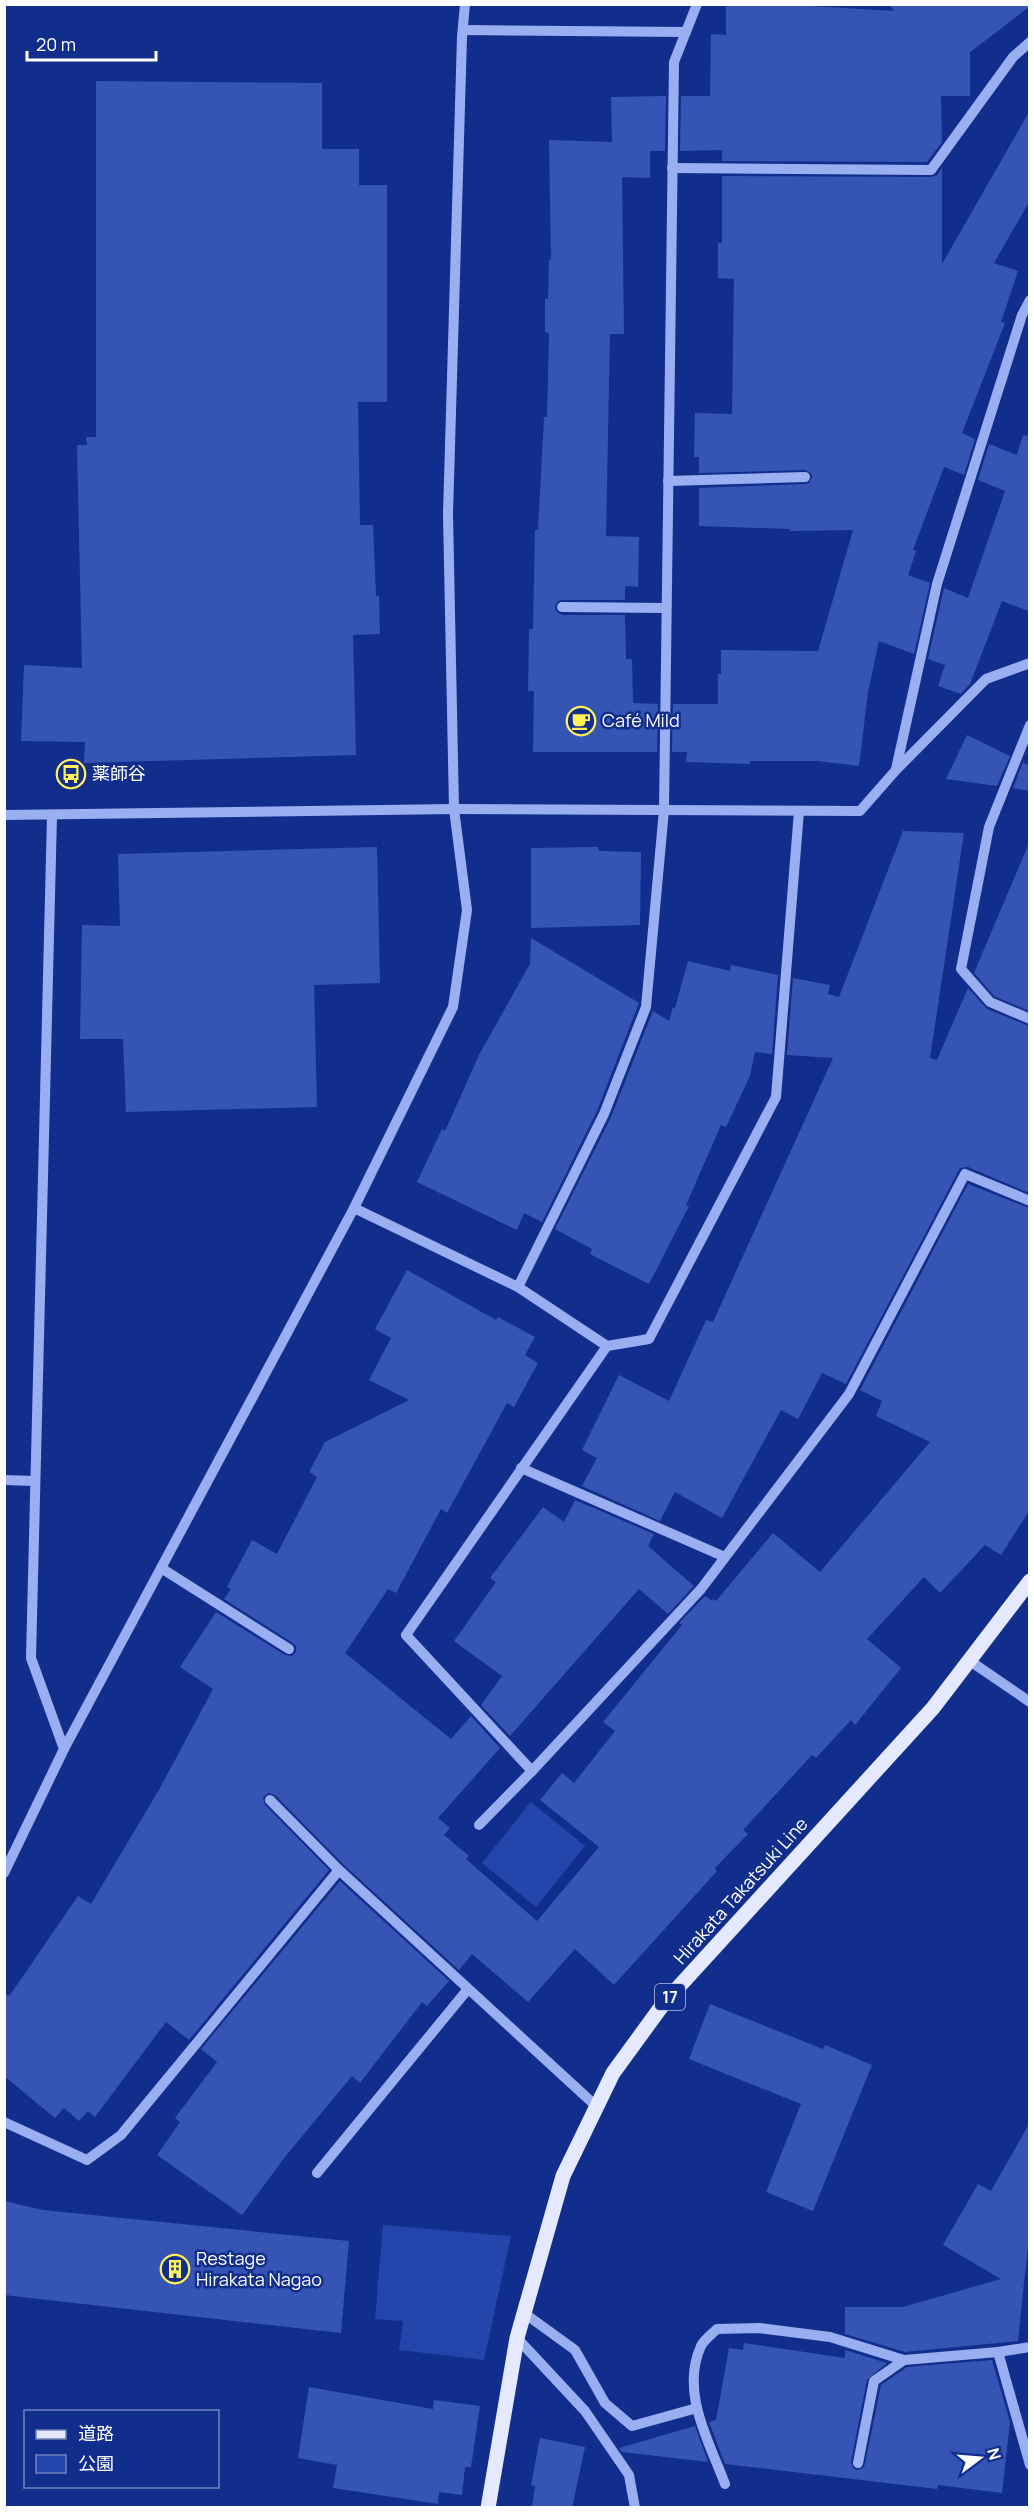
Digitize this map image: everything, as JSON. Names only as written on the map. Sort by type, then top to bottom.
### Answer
[{"type":"main road","name":"Hirakata Takatsuki Line","points":[[488,2508],[517,2338],[562,2176],[613,2073],[664,2003],[933,1708],[1029,1581]]},
{"type":"street","points":[[4,1873],[64,1749],[354,1208],[453,1007],[467,910],[454,809],[448,514],[465,4]]},
{"type":"street","points":[[518,1287],[604,1114],[646,1007],[664,810],[674,62],[697,4]]},
{"type":"street","points":[[463,30],[686,32]]},
{"type":"street","points":[[672,168],[932,170],[1013,57],[1029,42]]},
{"type":"street","points":[[896,770],[937,584],[1022,315],[1029,300]]},
{"type":"street","points":[[668,481],[805,477]]},
{"type":"street","points":[[562,607],[666,608]]},
{"type":"street","points":[[4,815],[454,809],[860,811],[896,770],[986,679],[1029,663]]},
{"type":"street","points":[[1029,725],[989,827],[961,969],[990,1002],[1029,1019]]},
{"type":"street","points":[[354,1208],[518,1287],[606,1346],[649,1339],[776,1097],[799,810]]},
{"type":"street","points":[[52,816],[31,1659],[64,1749]]},
{"type":"street","points":[[479,1825],[701,1589],[849,1394],[965,1174],[1029,1201]]},
{"type":"street","points":[[532,1771],[406,1635],[606,1346]]},
{"type":"street","points":[[521,1468],[724,1557]]},
{"type":"street","points":[[4,1480],[35,1481]]},
{"type":"street","points":[[161,1568],[289,1649]]},
{"type":"street","points":[[970,1661],[1029,1702]]},
{"type":"street","points":[[270,1800],[339,1870],[596,2106]]},
{"type":"street","points":[[4,2122],[87,2160],[95,2154],[121,2134],[339,1870]]},
{"type":"street","points":[[317,2173],[468,1989]]},
{"type":"street","points":[[524,2313],[575,2350],[605,2403],[632,2426],[697,2408]]},
{"type":"street","points":[[725,2484],[697,2408],[692,2384],[701,2344],[717,2329],[759,2328],[830,2337],[904,2360],[1029,2347]]},
{"type":"street","points":[[517,2338],[585,2411],[629,2475],[635,2508]]},
{"type":"street","points":[[998,2352],[1029,2464]]},
{"type":"street","points":[[858,2463],[874,2381],[904,2360]]},
{"type":"green space","points":[[531,1802],[585,1846],[536,1907],[482,1863]]},
{"type":"green space","points":[[383,2225],[511,2236],[484,2360],[399,2350],[403,2321],[375,2319]]},
{"type":"building","points":[[726,4],[777,4],[894,11],[889,4],[1029,4],[1029,7],[970,52],[970,96],[941,96],[942,142],[927,162],[722,161],[722,150],[680,151],[681,96],[710,96],[711,34],[726,35]]},
{"type":"building","points":[[96,81],[322,83],[322,149],[359,149],[359,185],[387,185],[387,402],[358,402],[360,525],[373,525],[380,634],[353,635],[356,755],[84,763],[85,742],[21,741],[24,665],[82,668],[77,445],[87,445],[86,437],[96,437]]},
{"type":"building","points":[[666,96],[665,151],[650,151],[650,178],[622,177],[624,334],[610,334],[606,536],[639,537],[638,587],[625,586],[625,600],[562,600],[558,601],[555,606],[556,611],[562,615],[625,615],[626,659],[632,659],[634,703],[658,704],[657,752],[533,752],[534,691],[528,691],[529,629],[533,629],[535,530],[538,530],[544,417],[547,417],[549,333],[545,332],[545,299],[548,299],[549,259],[551,260],[549,140],[612,142],[611,97]]},
{"type":"building","points":[[1029,112],[1029,202],[994,263],[1018,271],[1001,322],[1005,323],[962,433],[975,439],[964,475],[944,467],[913,550],[916,551],[908,575],[930,583],[914,654],[879,641],[868,692],[859,766],[818,761],[750,761],[750,764],[686,762],[687,752],[672,752],[673,704],[718,704],[721,650],[818,651],[853,530],[790,531],[790,529],[699,526],[699,488],[805,484],[809,483],[812,477],[811,473],[805,470],[699,473],[699,457],[694,457],[695,413],[732,414],[734,279],[718,278],[718,243],[722,243],[722,176],[931,177],[937,175],[942,168],[942,264]]},
{"type":"building","points":[[1023,435],[1029,436],[1029,611],[1002,601],[970,684],[961,694],[938,686],[945,665],[928,659],[944,588],[968,598],[1005,491],[978,480],[989,444],[1017,455]]},
{"type":"building","points":[[967,735],[1010,756],[997,786],[946,779]]},
{"type":"building","points":[[1023,762],[1029,766],[1029,791],[1013,788]]},
{"type":"building","points":[[903,831],[964,833],[930,1058],[937,1060],[968,988],[987,1009],[1029,1026],[1029,1193],[968,1167],[960,1168],[846,1384],[822,1373],[798,1419],[781,1410],[722,1518],[675,1492],[660,1521],[582,1486],[597,1458],[582,1450],[619,1375],[669,1401],[706,1320],[713,1322],[833,1058],[787,1055],[793,978],[830,985],[828,994],[839,997]]},
{"type":"building","points":[[1029,843],[1029,1011],[994,996],[974,973]]},
{"type":"building","points":[[377,847],[380,983],[314,985],[317,1107],[126,1112],[123,1039],[80,1039],[82,925],[120,926],[118,854]]},
{"type":"building","points":[[598,847],[599,851],[641,852],[640,925],[531,928],[531,848]]},
{"type":"building","points":[[531,938],[639,1003],[597,1111],[542,1222],[524,1213],[517,1230],[417,1182],[442,1129],[445,1131],[479,1055],[530,964]]},
{"type":"building","points":[[688,961],[730,971],[731,965],[778,975],[772,1054],[755,1052],[750,1076],[726,1127],[721,1125],[686,1205],[689,1206],[649,1284],[590,1254],[592,1249],[555,1229],[611,1117],[653,1011],[669,1021]]},
{"type":"building","points":[[968,1184],[1029,1208],[1029,1511],[1001,1555],[985,1545],[940,1593],[924,1577],[867,1639],[901,1668],[855,1725],[851,1720],[816,1758],[812,1755],[743,1830],[748,1834],[715,1868],[717,1871],[614,1985],[575,1949],[528,2002],[472,1954],[459,1970],[344,1865],[275,1795],[269,1793],[263,1797],[265,1805],[329,1870],[189,2040],[166,2022],[95,2117],[88,2111],[79,2121],[64,2108],[55,2118],[4,2076],[4,1995],[10,1995],[78,1896],[91,1904],[160,1788],[213,1689],[180,1667],[216,1612],[285,1655],[292,1656],[296,1652],[296,1646],[293,1643],[224,1599],[231,1589],[227,1587],[252,1540],[277,1554],[317,1477],[309,1472],[325,1442],[409,1400],[369,1380],[391,1338],[375,1329],[407,1270],[496,1320],[498,1317],[535,1337],[525,1355],[538,1363],[514,1407],[507,1403],[447,1513],[441,1509],[396,1593],[388,1589],[345,1653],[451,1739],[471,1716],[500,1748],[438,1818],[450,1828],[444,1835],[469,1856],[466,1859],[537,1921],[599,1847],[540,1800],[562,1773],[574,1783],[615,1731],[603,1722],[682,1625],[679,1623],[705,1596],[716,1601],[773,1533],[820,1572],[930,1442],[876,1416],[882,1401],[860,1390]]},
{"type":"building","points":[[575,1500],[654,1534],[648,1546],[694,1586],[668,1614],[639,1589],[510,1736],[481,1705],[502,1676],[454,1641],[496,1582],[490,1578],[543,1507],[564,1522]]},
{"type":"building","points":[[340,1881],[449,1981],[427,2006],[422,2002],[360,2083],[352,2076],[285,2157],[242,2215],[157,2155],[180,2122],[175,2118],[217,2062],[201,2049]]},
{"type":"building","points":[[710,2004],[823,2049],[825,2045],[872,2065],[813,2211],[766,2192],[801,2104],[689,2059]]},
{"type":"building","points":[[1029,2124],[1029,2236],[1018,2341],[905,2352],[845,2334],[845,2307],[903,2307],[1001,2279],[943,2245],[978,2184],[991,2191]]},
{"type":"building","name":"Restage Hirakata Nagao","points":[[4,2201],[43,2210],[349,2241],[341,2333],[4,2295]]},
{"type":"building","points":[[744,2343],[845,2358],[845,2350],[887,2363],[867,2380],[851,2462],[853,2468],[857,2470],[863,2468],[865,2464],[881,2385],[907,2367],[992,2360],[1010,2422],[1002,2493],[938,2485],[937,2489],[725,2464],[709,2422],[716,2420],[729,2348],[743,2350]]},
{"type":"building","points":[[309,2387],[433,2409],[434,2400],[480,2406],[471,2467],[465,2467],[462,2495],[439,2492],[438,2504],[333,2488],[337,2465],[298,2458]]},
{"type":"building","points":[[695,2426],[708,2462],[622,2452],[619,2448]]},
{"type":"building","points":[[540,2438],[585,2447],[572,2508],[532,2508],[535,2486],[531,2485]]},
{"type":"place","name":"Café Mild","points":[[581,721]]},
{"type":"place","name":"薬師谷","points":[[71,774]]},
{"type":"place","name":"Restage Hirakata Nagao","points":[[175,2269]]}]
